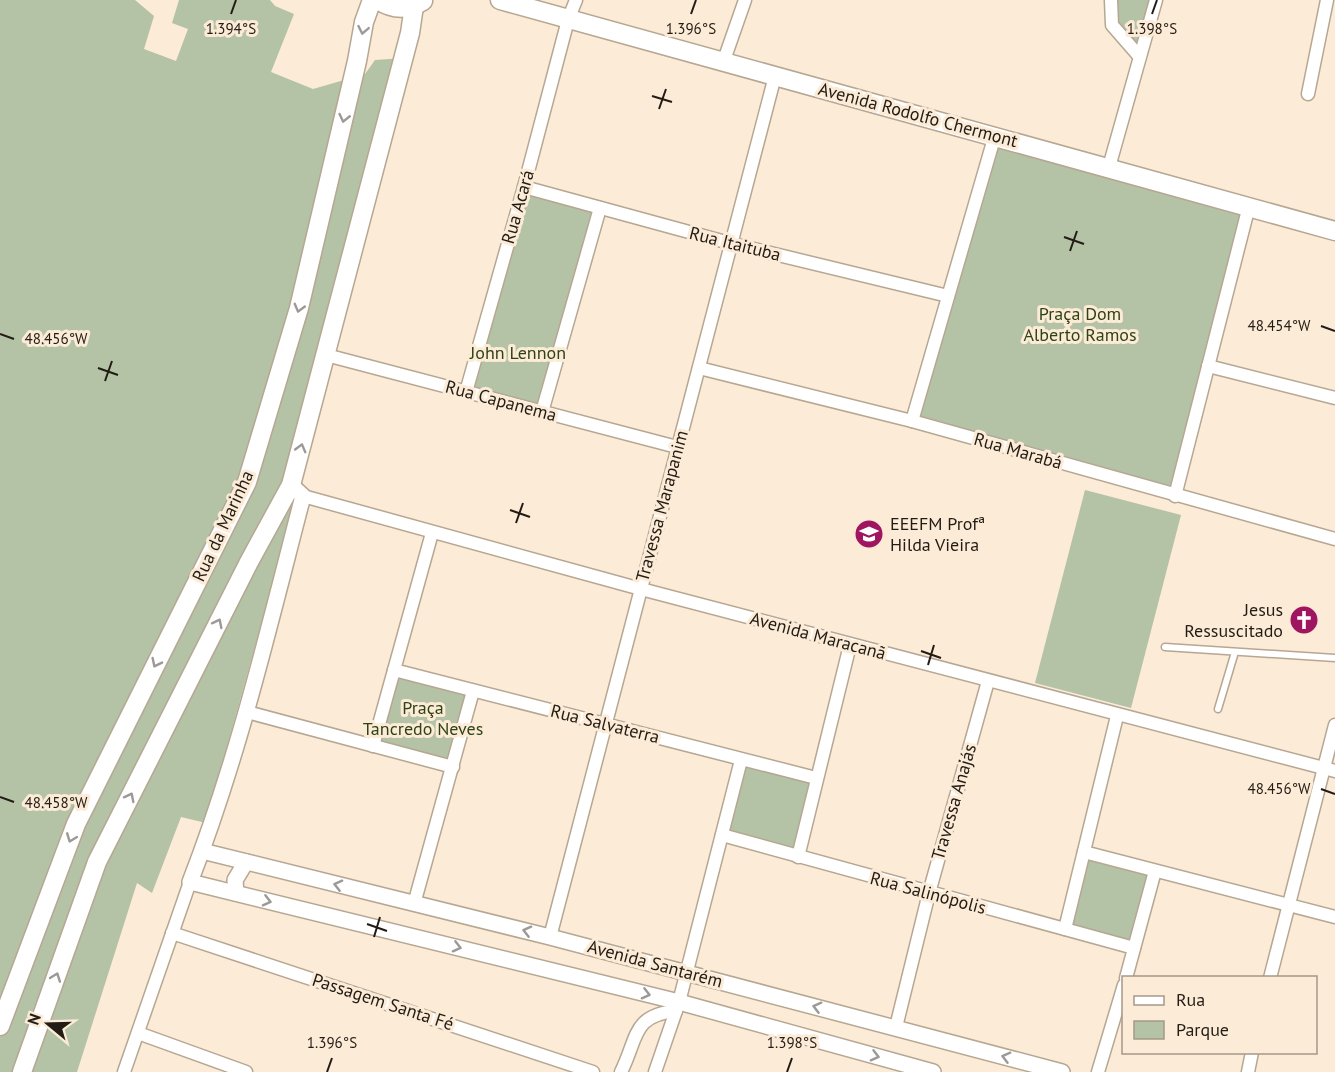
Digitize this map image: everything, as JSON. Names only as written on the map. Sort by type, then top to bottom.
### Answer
[{"type":"main road","name":"Rua da Marinha","points":[[0,1026],[76,824],[247,482],[299,308],[357,61],[364,22],[372,0]]},
{"type":"main road","points":[[22,1072],[98,861],[249,562],[297,491],[326,355],[419,3],[396,8],[378,0]]},
{"type":"main road","name":"Avenida Rodolfo Chermont","points":[[500,0],[723,63],[995,135],[1335,231]]},
{"type":"street","name":"Rua Acará","points":[[466,392],[524,188],[568,20],[576,0]]},
{"type":"street","points":[[723,63],[745,0]]},
{"type":"street","points":[[1111,0],[1112,25],[1139,56]]},
{"type":"street","points":[[1308,94],[1327,0],[1335,3]]},
{"type":"street","points":[[1110,167],[1152,1]]},
{"type":"street","name":"Travessa Marapanim","points":[[550,937],[677,447],[733,244],[775,76]]},
{"type":"street","points":[[912,421],[995,135]]},
{"type":"street","name":"Rua Itaituba","points":[[524,188],[733,244],[948,296]]},
{"type":"street","points":[[1175,496],[1249,206]]},
{"type":"street","points":[[542,412],[600,208]]},
{"type":"street","name":"Rua Capanema","points":[[326,355],[677,447]]},
{"type":"street","points":[[1208,366],[1335,398]]},
{"type":"street","name":"Rua Marabá","points":[[699,368],[912,421],[1335,539]]},
{"type":"street","points":[[124,1072],[202,851],[247,712],[297,491]]},
{"type":"street","name":"Avenida Maracanã","points":[[297,491],[432,533],[641,590],[1329,770]]},
{"type":"street","points":[[373,746],[432,533]]},
{"type":"street","points":[[798,857],[850,645]]},
{"type":"street","name":"Rua Salvaterra","points":[[394,670],[741,760],[816,777]]},
{"type":"street","name":"Travessa Anajás","points":[[896,1027],[928,893],[988,681]]},
{"type":"street","points":[[414,904],[473,691]]},
{"type":"street","points":[[247,712],[453,767]]},
{"type":"street","points":[[1065,929],[1117,716]]},
{"type":"street","points":[[1271,976],[1329,770],[1335,725]]},
{"type":"street","points":[[655,1072],[677,1007],[741,760]]},
{"type":"street","name":"Rua Salinópolis","points":[[722,835],[1134,948]]},
{"type":"street","name":"Avenida Santarém","points":[[202,851],[550,937],[1062,1072]]},
{"type":"street","points":[[1084,852],[1335,917]]},
{"type":"street","points":[[236,893],[235,880],[246,862]]},
{"type":"street","points":[[1127,976],[1155,871]]},
{"type":"street","name":"Avenida Santarém","points":[[190,882],[933,1072]]},
{"type":"street","name":"Passagem Santa Fé","points":[[172,933],[593,1072]]},
{"type":"street","points":[[1098,1072],[1122,992]]},
{"type":"street","points":[[621,1072],[648,1017],[677,1007]]},
{"type":"street","points":[[138,1033],[246,1072]]},
{"type":"street","points":[[1248,1072],[1252,1054]]},
{"type":"lane","points":[[1165,647],[1335,658]]},
{"type":"lane","points":[[1218,709],[1235,652]]},
{"type":"green space","points":[[0,0],[135,0],[154,16],[144,49],[176,61],[188,29],[172,23],[179,0],[270,0],[275,6],[294,14],[271,72],[313,89],[365,74],[375,60],[404,58],[297,495],[206,823],[181,817],[152,893],[137,883],[77,1072],[0,1072]]},
{"type":"green space","points":[[1111,0],[1156,0],[1139,56],[1112,25]]},
{"type":"green space","name":"Praça Dom Alberto Ramos","points":[[995,135],[1249,206],[1175,496],[912,421]]},
{"type":"green space","name":"John Lennon","points":[[524,187],[600,208],[542,412],[466,392]]},
{"type":"green space","points":[[1085,490],[1181,515],[1131,708],[1035,683]]},
{"type":"green space","name":"Praça Tancredo Neves","points":[[394,670],[473,691],[453,767],[373,746]]},
{"type":"green space","points":[[741,760],[816,778],[798,857],[722,835]]},
{"type":"green space","points":[[1084,852],[1155,871],[1134,948],[1065,929]]},
{"type":"place","name":"EEEFM Profª Hilda Vieira","points":[[869,534]]},
{"type":"place","name":"Jesus Ressuscitado","points":[[1304,620]]}]
